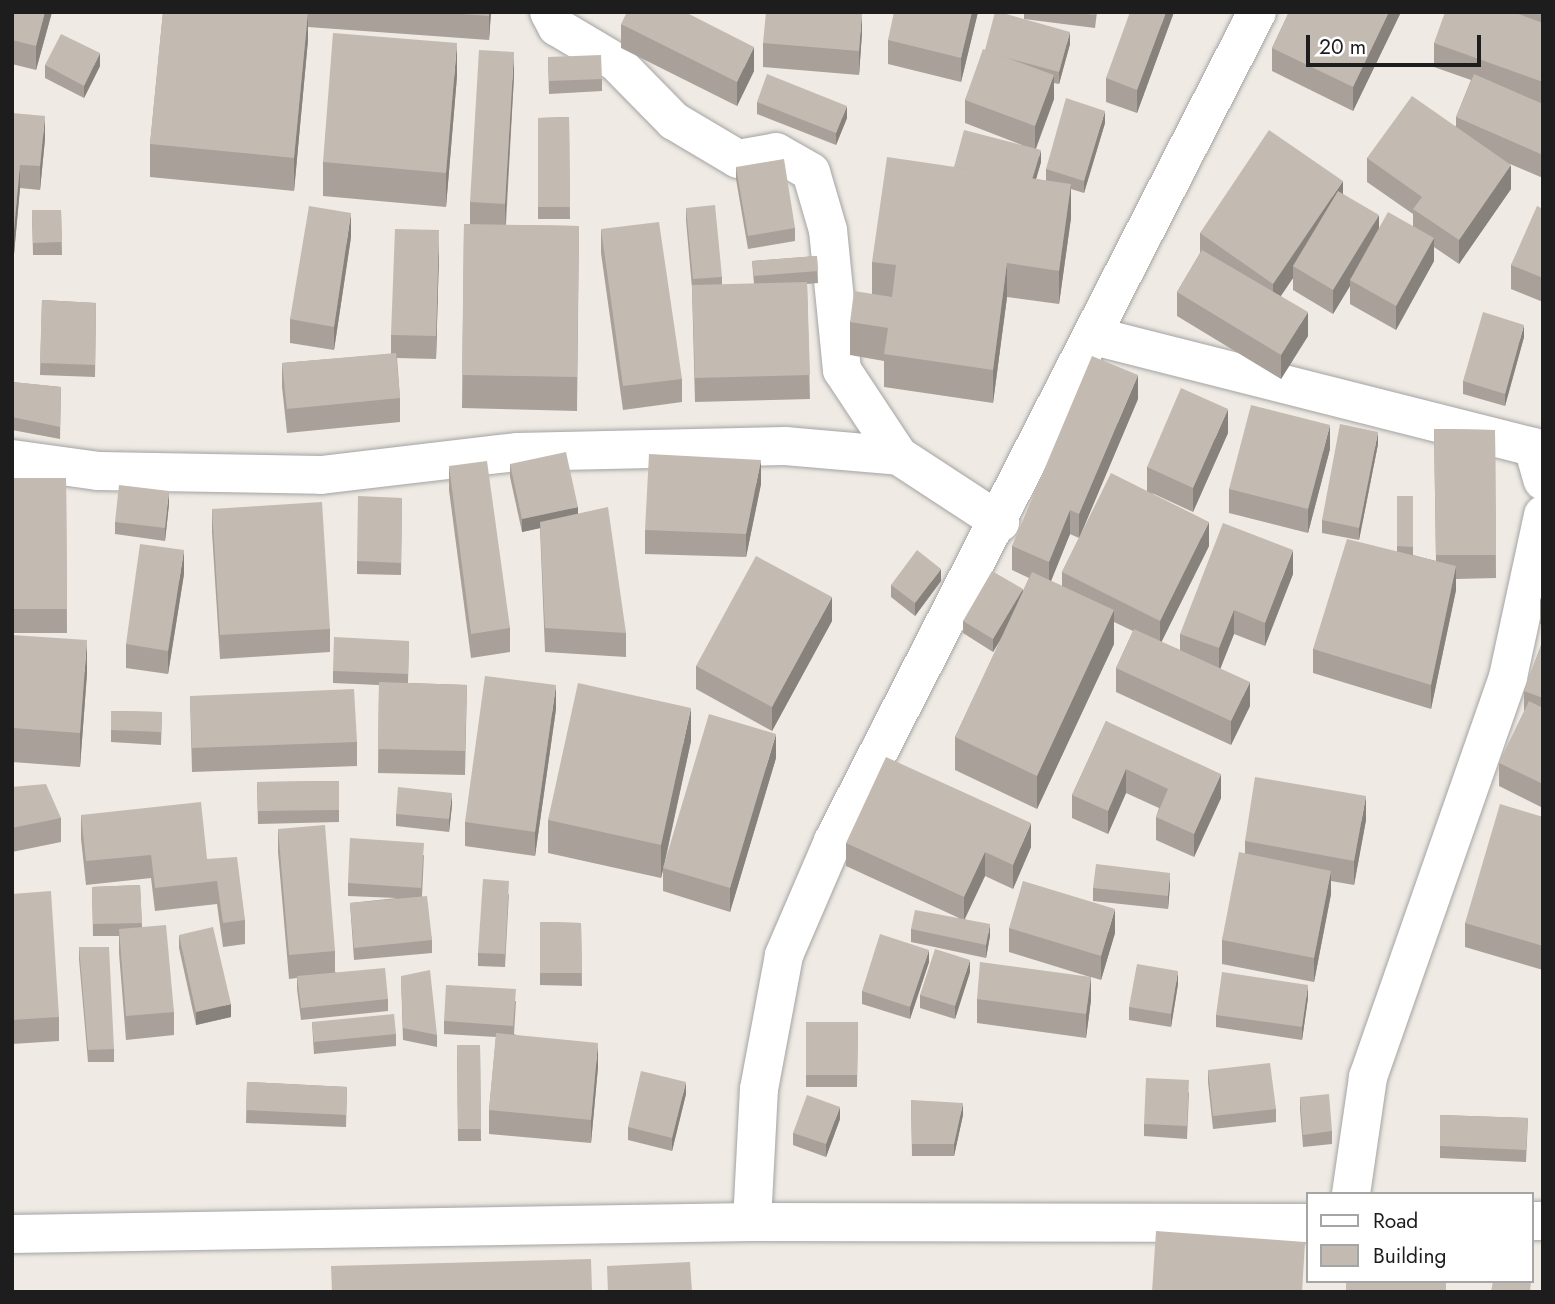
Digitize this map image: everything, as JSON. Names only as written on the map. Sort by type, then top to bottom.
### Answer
[{"type":"street","points":[[549,12],[557,27],[617,62],[674,121],[738,159],[776,152],[811,172],[828,230],[842,370],[899,456],[1000,522]]},
{"type":"street","points":[[752,1222],[759,1089],[784,955],[833,841],[1000,522],[1258,12]]},
{"type":"street","points":[[1094,336],[1533,447],[1543,481]]},
{"type":"street","points":[[12,459],[99,471],[321,475],[517,452],[785,446],[899,456]]},
{"type":"street","points":[[1351,1192],[1368,1077],[1508,677],[1543,515]]},
{"type":"street","points":[[12,1234],[752,1222],[1306,1223]]},
{"type":"building","points":[[12,12],[45,12],[36,46],[12,40]]},
{"type":"building","points":[[163,12],[308,12],[294,158],[150,144]]},
{"type":"building","points":[[434,12],[489,12],[489,16]]},
{"type":"building","points":[[627,12],[685,12],[754,47],[737,82],[621,24]]},
{"type":"building","points":[[766,12],[862,12],[859,51],[763,43]]},
{"type":"building","points":[[894,12],[972,12],[961,58],[888,40]]},
{"type":"building","points":[[995,12],[1070,32],[1059,72],[985,50]]},
{"type":"building","points":[[1071,12],[1096,12],[1095,15]]},
{"type":"building","points":[[1130,12],[1166,12],[1137,90],[1106,78]]},
{"type":"building","points":[[1289,12],[1389,12],[1353,87],[1272,48]]},
{"type":"building","points":[[1445,12],[1513,12],[1543,23],[1543,82],[1434,43]]},
{"type":"building","points":[[333,33],[457,43],[446,173],[323,162]]},
{"type":"building","points":[[61,34],[100,53],[84,86],[45,65]]},
{"type":"building","points":[[983,49],[1054,75],[1035,126],[965,100]]},
{"type":"building","points":[[479,50],[514,52],[505,204],[470,202]]},
{"type":"building","points":[[601,55],[602,79],[549,81],[548,57]]},
{"type":"building","points":[[767,74],[847,106],[836,133],[757,102]]},
{"type":"building","points":[[1474,74],[1543,104],[1543,155],[1456,117]]},
{"type":"building","points":[[1412,96],[1511,165],[1459,240],[1413,209],[1422,197],[1367,158]]},
{"type":"building","points":[[1066,98],[1105,111],[1084,181],[1046,169]]},
{"type":"building","points":[[12,113],[45,116],[40,166],[20,165],[14,230],[12,230]]},
{"type":"building","points":[[569,117],[570,207],[538,207],[538,118]]},
{"type":"building","points":[[964,130],[1041,150],[1032,179],[954,167]]},
{"type":"building","points":[[1269,130],[1343,181],[1273,284],[1200,233]]},
{"type":"building","points":[[887,157],[1071,184],[1059,271],[1007,263],[993,370],[884,354],[888,328],[850,322],[854,291],[892,297],[896,265],[872,262]]},
{"type":"building","points":[[784,159],[795,228],[748,236],[736,167]]},
{"type":"building","points":[[1338,191],[1379,215],[1333,290],[1293,266]]},
{"type":"building","points":[[715,205],[722,277],[693,279],[686,208]]},
{"type":"building","points":[[309,206],[351,213],[334,327],[290,319]]},
{"type":"building","points":[[1537,206],[1543,209],[1543,278],[1511,265]]},
{"type":"building","points":[[32,210],[61,210],[62,242],[33,243]]},
{"type":"building","points":[[1388,212],[1434,238],[1396,306],[1350,280]]},
{"type":"building","points":[[659,222],[682,379],[623,386],[601,229]]},
{"type":"building","points":[[464,224],[579,226],[577,377],[462,375]]},
{"type":"building","points":[[395,229],[439,230],[436,336],[391,335]]},
{"type":"building","points":[[1202,250],[1308,312],[1281,355],[1177,292]]},
{"type":"building","points":[[817,256],[818,271],[754,276],[752,261]]},
{"type":"building","points":[[807,282],[810,375],[695,378],[692,285]]},
{"type":"building","points":[[42,300],[96,303],[95,365],[40,363]]},
{"type":"building","points":[[1483,312],[1524,325],[1505,394],[1463,381]]},
{"type":"building","points":[[396,353],[400,398],[287,409],[282,363]]},
{"type":"building","points":[[1092,356],[1138,375],[1079,514],[1070,510],[1049,562],[1012,546]]},
{"type":"building","points":[[12,382],[61,387],[60,427],[12,417]]},
{"type":"building","points":[[1181,388],[1228,409],[1193,488],[1147,467]]},
{"type":"building","points":[[1251,405],[1330,425],[1308,509],[1229,489]]},
{"type":"building","points":[[1340,424],[1378,432],[1359,528],[1322,520]]},
{"type":"building","points":[[1434,429],[1495,430],[1496,555],[1436,555]]},
{"type":"building","points":[[566,452],[578,507],[522,519],[510,464]]},
{"type":"building","points":[[649,454],[761,460],[746,534],[645,530]]},
{"type":"building","points":[[487,461],[510,628],[471,634],[449,466]]},
{"type":"building","points":[[1111,473],[1209,522],[1160,621],[1062,572]]},
{"type":"building","points":[[12,478],[66,478],[67,609],[12,609]]},
{"type":"building","points":[[119,485],[169,491],[165,528],[115,522]]},
{"type":"building","points":[[358,496],[402,498],[401,563],[357,561]]},
{"type":"building","points":[[1397,496],[1413,496],[1413,547],[1397,546]]},
{"type":"building","points":[[322,502],[330,629],[220,635],[212,509]]},
{"type":"building","points":[[608,507],[626,633],[545,628],[540,522]]},
{"type":"building","points":[[1223,523],[1293,550],[1265,623],[1234,610],[1219,648],[1180,634]]},
{"type":"building","points":[[1347,539],[1456,566],[1431,685],[1313,649]]},
{"type":"building","points":[[140,544],[184,550],[168,651],[126,644]]},
{"type":"building","points":[[917,550],[941,569],[915,603],[891,585]]},
{"type":"building","points":[[756,556],[832,597],[772,707],[696,666]]},
{"type":"building","points":[[992,571],[1023,589],[993,639],[963,621]]},
{"type":"building","points":[[1032,572],[1114,610],[1037,776],[955,737]]},
{"type":"building","points":[[1134,629],[1250,682],[1231,721],[1116,668]]},
{"type":"building","points":[[12,635],[87,640],[80,733],[12,728]]},
{"type":"building","points":[[334,637],[409,641],[408,674],[333,671]]},
{"type":"building","points":[[1543,640],[1543,698],[1524,691]]},
{"type":"building","points":[[485,676],[556,685],[535,832],[465,822]]},
{"type":"building","points":[[379,682],[467,685],[465,751],[378,749]]},
{"type":"building","points":[[578,683],[691,708],[661,845],[548,820]]},
{"type":"building","points":[[354,689],[357,742],[192,748],[190,696]]},
{"type":"building","points":[[1529,701],[1543,708],[1543,784],[1499,763]]},
{"type":"building","points":[[111,711],[162,712],[161,732],[111,730]]},
{"type":"building","points":[[709,714],[776,734],[730,888],[663,868]]},
{"type":"building","points":[[1106,721],[1221,774],[1194,834],[1156,817],[1168,789],[1126,769],[1108,811],[1072,795]]},
{"type":"building","points":[[886,757],[1031,823],[1013,865],[985,852],[964,897],[846,843]]},
{"type":"building","points":[[1255,777],[1366,796],[1354,861],[1245,841]]},
{"type":"building","points":[[339,781],[339,810],[258,811],[257,782]]},
{"type":"building","points":[[46,784],[61,818],[12,828],[12,787]]},
{"type":"building","points":[[398,787],[452,793],[449,819],[396,814]]},
{"type":"building","points":[[201,802],[207,859],[237,857],[245,920],[223,923],[217,881],[155,888],[151,855],[86,861],[81,815]]},
{"type":"building","points":[[1500,804],[1543,817],[1543,946],[1465,923]]},
{"type":"building","points":[[325,825],[335,951],[289,955],[278,829]]},
{"type":"building","points":[[350,838],[424,843],[421,888],[348,883]]},
{"type":"building","points":[[1239,852],[1331,871],[1314,958],[1222,940]]},
{"type":"building","points":[[1096,864],[1170,873],[1168,896],[1093,888]]},
{"type":"building","points":[[483,879],[509,881],[505,954],[478,953]]},
{"type":"building","points":[[1023,881],[1115,909],[1101,956],[1009,928]]},
{"type":"building","points":[[140,885],[142,923],[93,924],[92,887]]},
{"type":"building","points":[[51,891],[59,1017],[12,1020],[12,894]]},
{"type":"building","points":[[427,896],[432,940],[354,948],[350,903]]},
{"type":"building","points":[[915,910],[990,924],[986,945],[911,929]]},
{"type":"building","points":[[540,922],[581,923],[582,973],[540,973]]},
{"type":"building","points":[[166,925],[174,1012],[126,1016],[119,929]]},
{"type":"building","points":[[213,927],[231,1004],[196,1012],[179,935]]},
{"type":"building","points":[[880,934],[929,950],[910,1007],[862,991]]},
{"type":"building","points":[[79,947],[109,947],[114,1049],[88,1050]]},
{"type":"building","points":[[935,949],[970,960],[955,1006],[920,995]]},
{"type":"building","points":[[980,962],[1091,977],[1086,1014],[977,999]]},
{"type":"building","points":[[1137,964],[1178,971],[1171,1014],[1129,1007]]},
{"type":"building","points":[[385,968],[388,999],[301,1008],[297,976]]},
{"type":"building","points":[[430,970],[437,1035],[403,1028],[401,976]]},
{"type":"building","points":[[1222,972],[1308,985],[1302,1027],[1216,1015]]},
{"type":"building","points":[[446,985],[516,989],[513,1026],[444,1021]]},
{"type":"building","points":[[394,1014],[396,1034],[314,1042],[312,1022]]},
{"type":"building","points":[[806,1022],[858,1022],[857,1075],[806,1075]]},
{"type":"building","points":[[496,1033],[598,1043],[591,1120],[489,1110]]},
{"type":"building","points":[[457,1045],[480,1045],[481,1129],[458,1129]]},
{"type":"building","points":[[1270,1063],[1276,1109],[1213,1116],[1208,1070]]},
{"type":"building","points":[[641,1071],[686,1082],[672,1138],[628,1127]]},
{"type":"building","points":[[1146,1078],[1189,1080],[1187,1126],[1144,1124]]},
{"type":"building","points":[[247,1082],[347,1087],[346,1115],[246,1110]]},
{"type":"building","points":[[1329,1094],[1332,1131],[1303,1135],[1300,1097]]},
{"type":"building","points":[[807,1095],[840,1107],[826,1144],[793,1133]]},
{"type":"building","points":[[911,1100],[963,1103],[954,1144],[912,1144]]},
{"type":"building","points":[[1440,1115],[1528,1118],[1526,1150],[1440,1146]]},
{"type":"building","points":[[1156,1231],[1305,1242],[1302,1292],[1152,1292]]},
{"type":"building","points":[[591,1259],[592,1292],[332,1292],[331,1266]]},
{"type":"building","points":[[690,1262],[692,1292],[608,1292],[607,1266]]},
{"type":"building","points":[[1346,1283],[1446,1283],[1446,1292],[1346,1292]]},
{"type":"building","points":[[1493,1283],[1531,1283],[1530,1292],[1491,1292]]}]
